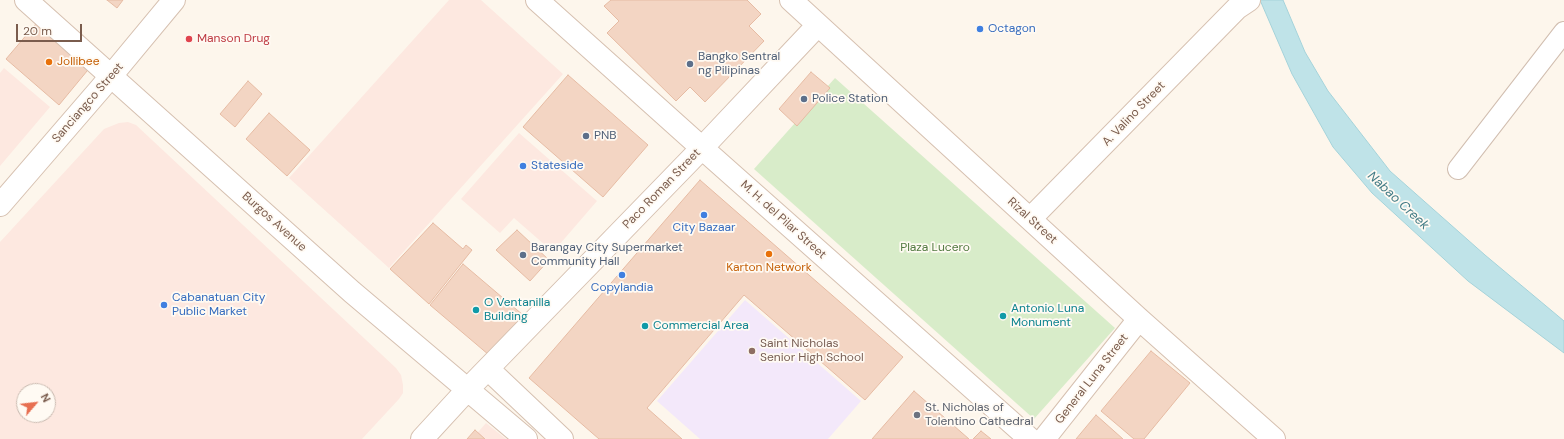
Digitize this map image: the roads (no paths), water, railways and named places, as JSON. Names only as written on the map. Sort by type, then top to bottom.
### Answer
[{"type":"street","name":"Burgos Avenue","points":[[26,0],[352,292],[526,439]]},
{"type":"street","name":"Sanciangco Street","points":[[0,205],[174,0]]},
{"type":"street","name":"M. H. del Pilar Street","points":[[538,0],[702,148],[1030,439]]},
{"type":"street","name":"Rizal Street","points":[[791,0],[817,26],[1139,319],[1274,439]]},
{"type":"street","name":"A. Valino Street","points":[[1030,219],[1243,4]]},
{"type":"street","name":"Paco Roman Street","points":[[422,439],[467,390],[702,148],[817,26]]},
{"type":"street","points":[[1458,168],[1564,32]]},
{"type":"street","name":"General Luna Street","points":[[1044,439],[1139,319]]},
{"type":"street","points":[[488,369],[562,439]]},
{"type":"water","name":"Nabao Creek","points":[[1260,0],[1283,0],[1305,52],[1328,91],[1390,171],[1485,255],[1564,321],[1564,353],[1468,281],[1372,193],[1333,147],[1292,74]]},
{"type":"place","name":"Octagon","points":[[980,29]]},
{"type":"place","name":"Manson Drug","points":[[189,39]]},
{"type":"place","name":"Jollibee","points":[[49,62]]},
{"type":"place","name":"Bangko Sentral ng Pilipinas","points":[[690,64]]},
{"type":"place","name":"Police Station","points":[[804,99]]},
{"type":"place","name":"PNB","points":[[586,136]]},
{"type":"place","name":"Stateside","points":[[523,166]]},
{"type":"place","name":"City Bazaar","points":[[704,215]]},
{"type":"place","name":"Karton Network","points":[[769,254]]},
{"type":"place","name":"Barangay City Supermarket Community Hall","points":[[523,255]]},
{"type":"place","name":"Copylandia","points":[[622,275]]},
{"type":"place","name":"Cabanatuan City Public Market","points":[[164,305]]},
{"type":"place","name":"O Ventanilla Building","points":[[476,310]]},
{"type":"place","name":"Antonio Luna Monument","points":[[1003,316]]},
{"type":"place","name":"Commercial Area","points":[[645,326]]},
{"type":"place","name":"Saint Nicholas Senior High School","points":[[752,351]]},
{"type":"place","name":"St. Nicholas of Tolentino Cathedral","points":[[917,415]]},
{"type":"park label","name":"Plaza Lucero","points":[[935,248]]}]
